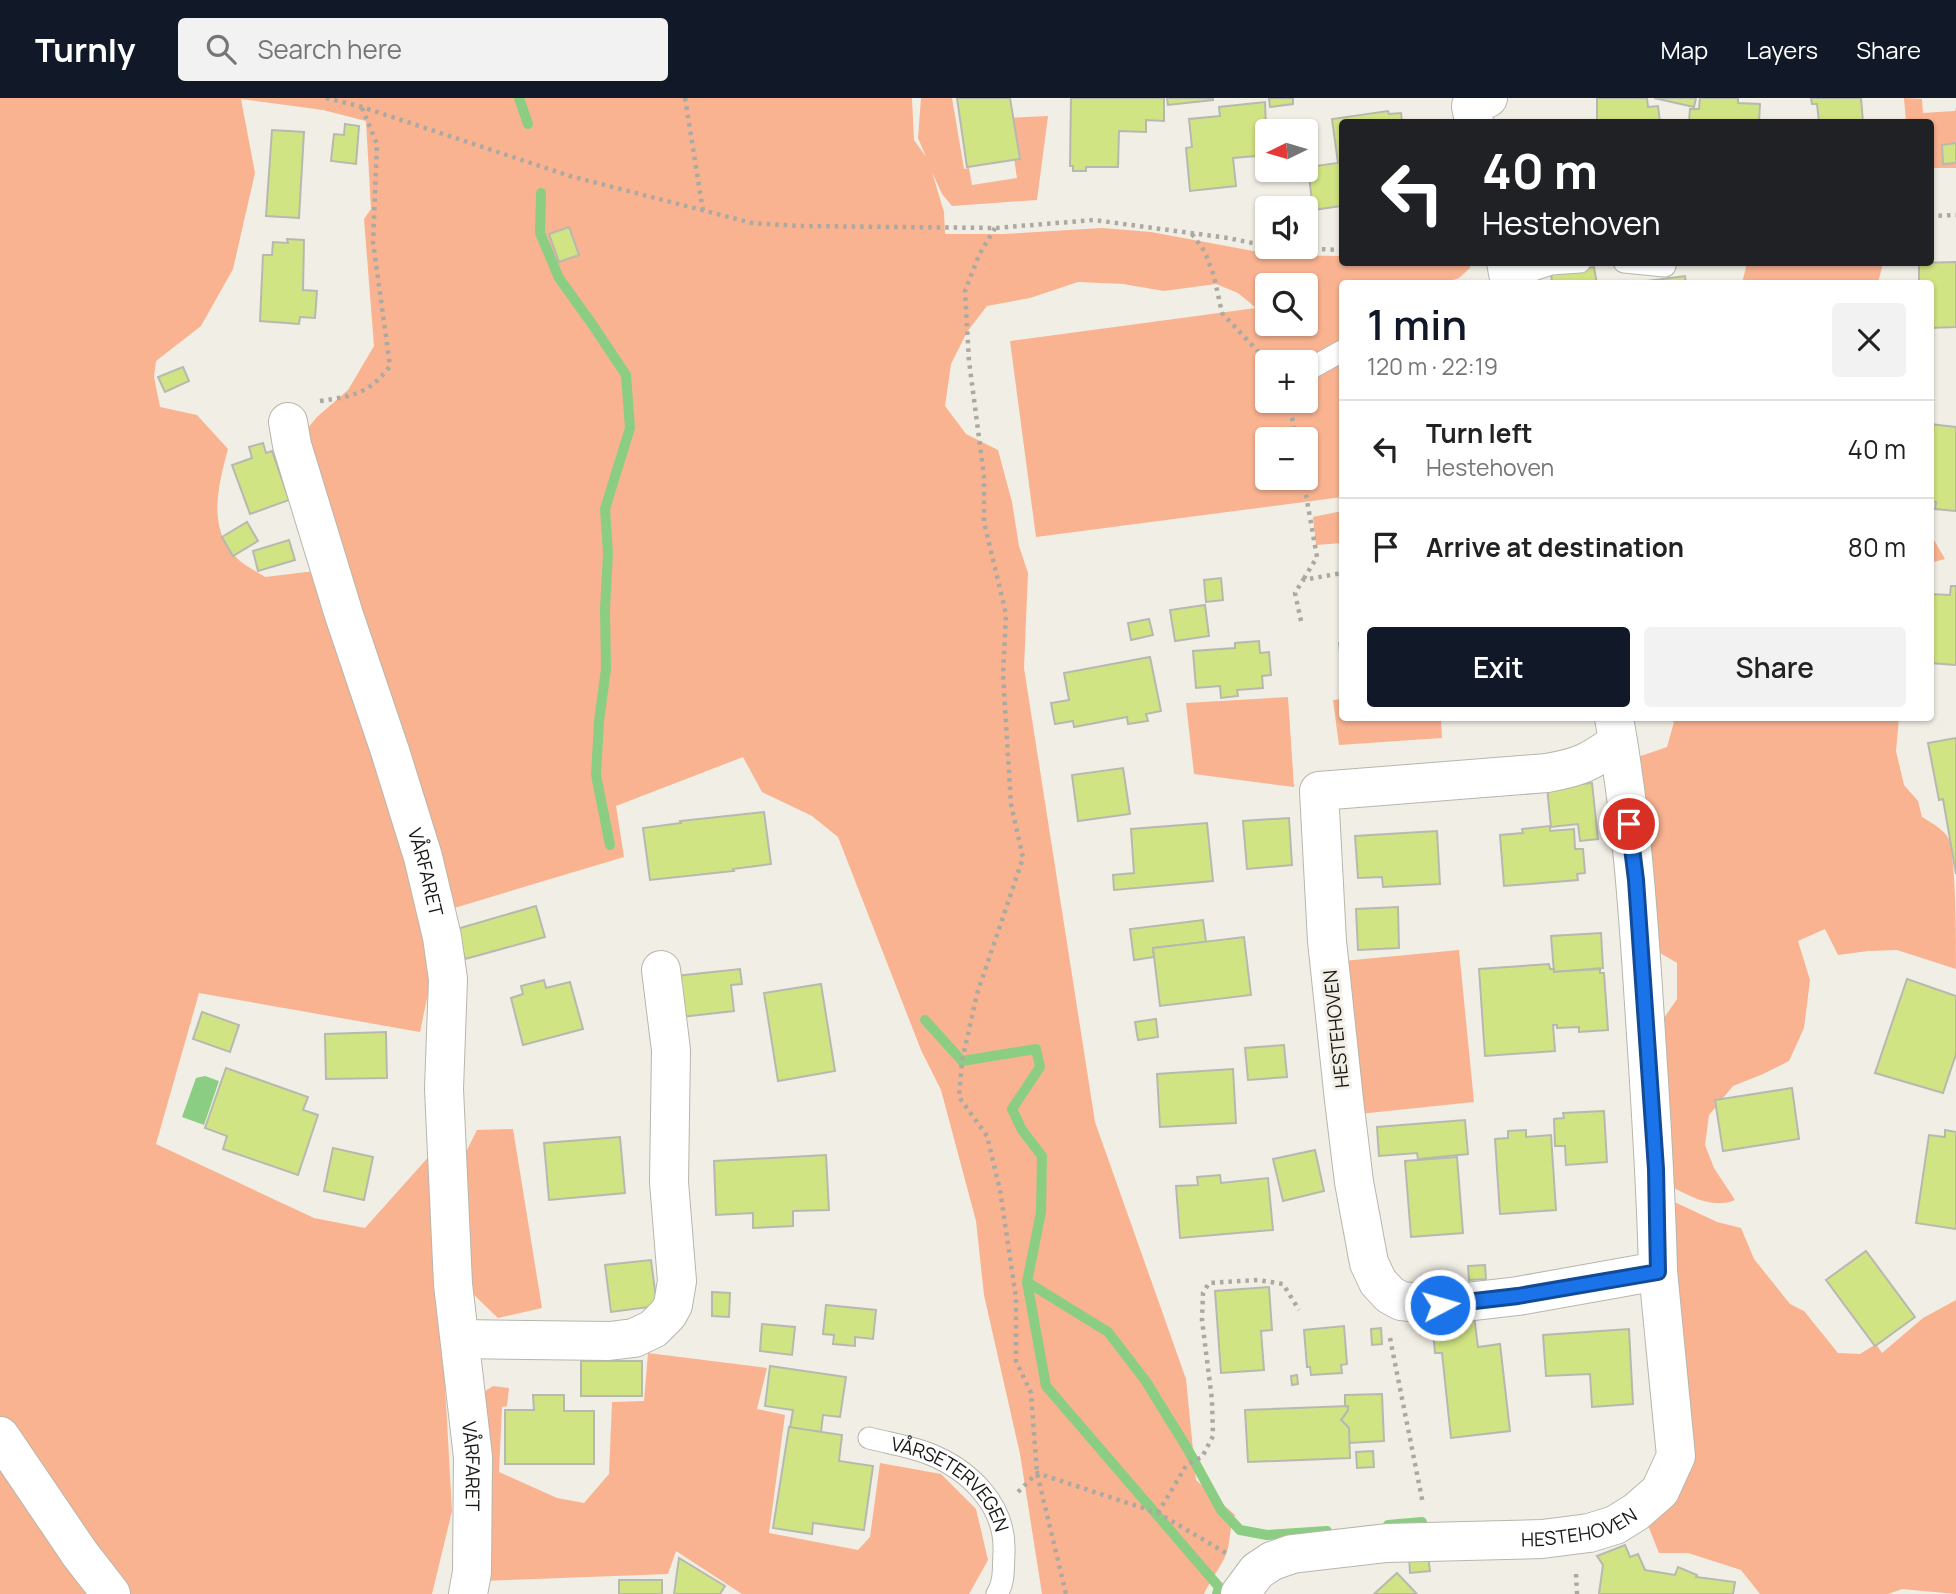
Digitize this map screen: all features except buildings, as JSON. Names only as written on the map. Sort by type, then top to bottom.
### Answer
[{"type":"street","name":"VÅRFARET","points":[[300,412],[292,445],[423,857],[442,937],[448,979],[445,1142],[453,1284],[473,1457],[472,1572],[468,1594]]},
{"type":"street","name":"HESTEHOVEN","points":[[1248,1583],[1272,1561],[1292,1554],[1387,1543],[1542,1539],[1589,1533],[1626,1519],[1660,1491],[1676,1456],[1658,1272],[1656,1169],[1637,893],[1616,730]]},
{"type":"street","name":"HESTEHOVEN","points":[[1390,1295],[1378,1282],[1369,1263],[1354,1182],[1327,941],[1319,790],[1556,772],[1590,762],[1616,730]]},
{"type":"street","points":[[460,1339],[609,1341],[634,1338],[653,1329],[673,1305],[677,1281],[668,1182],[671,1050],[661,970]]},
{"type":"street","points":[[1390,1295],[1401,1301],[1440,1305],[1518,1296],[1658,1272]]},
{"type":"street","points":[[0,1436],[80,1554],[111,1594]]},
{"type":"lane","points":[[1504,277],[1544,266]]},
{"type":"lane","points":[[1657,266],[1665,267]]},
{"type":"lane","points":[[1318,364],[1339,353]]},
{"type":"lane","name":"VÅRSETERVEGEN","points":[[869,1438],[926,1453],[949,1463],[979,1488],[998,1513],[1004,1545],[1003,1575],[997,1594]]},
{"type":"path","points":[[326,98],[362,107],[570,176],[752,223],[995,228],[1094,220],[1255,244]]},
{"type":"path","points":[[685,98],[703,211]]},
{"type":"path","points":[[300,412],[348,397],[377,384],[390,366],[373,242],[377,144],[362,107]]},
{"type":"path","points":[[1934,216],[1956,215]]},
{"type":"path","points":[[995,228],[979,255],[965,291],[969,360],[984,476],[984,523],[1006,614],[1003,676],[1011,804],[1023,858],[977,994],[962,1062],[959,1097],[986,1136],[1000,1190],[1016,1298],[1016,1361],[1031,1394],[1037,1473],[1066,1594]]},
{"type":"path","points":[[1192,233],[1205,252],[1221,301],[1222,313],[1257,350]]},
{"type":"path","points":[[1318,249],[1339,250]]},
{"type":"path","points":[[1301,621],[1295,593],[1317,557],[1305,490]]},
{"type":"path","points":[[1303,580],[1339,574]]},
{"type":"path","points":[[1158,1513],[1187,1464],[1202,1457],[1213,1436],[1212,1400],[1202,1320],[1203,1293],[1209,1283],[1258,1280],[1283,1284],[1299,1310]]},
{"type":"path","points":[[1390,1295],[1388,1330],[1421,1496],[1435,1542]]},
{"type":"path","points":[[998,1513],[1037,1473]]},
{"type":"path","points":[[1037,1473],[1158,1513],[1248,1583]]},
{"type":"shaded area","points":[[0,98],[912,98],[914,140],[926,157],[918,138],[921,98],[952,98],[964,169],[969,168],[972,185],[1017,178],[1008,118],[1048,116],[1037,200],[952,206],[942,194],[932,172],[944,212],[945,234],[1004,234],[1102,228],[1151,232],[1255,251],[1255,259],[1318,259],[1318,256],[1339,256],[1339,266],[1470,266],[1459,278],[1453,280],[1339,280],[1339,497],[1036,537],[1010,341],[1255,308],[1255,336],[1318,336],[1318,273],[1255,273],[1255,307],[1238,293],[1216,284],[1164,291],[1123,284],[1078,282],[1030,298],[987,306],[967,332],[951,364],[945,406],[966,434],[998,450],[1012,502],[1019,546],[1028,573],[1024,668],[1095,1122],[1186,1379],[1196,1480],[1235,1515],[1226,1553],[1204,1594],[1042,1594],[1020,1454],[984,1295],[976,1221],[941,1090],[921,1050],[838,837],[812,816],[762,792],[743,757],[616,806],[624,857],[451,909],[431,979],[420,1032],[199,993],[156,1144],[314,1218],[365,1228],[432,1153],[452,1511],[432,1594],[0,1594]],"holes":[[[241,99],[323,110],[366,121],[371,209],[364,219],[374,346],[348,390],[317,417],[302,435],[323,570],[265,577],[237,558],[220,531],[219,490],[228,449],[197,415],[160,407],[154,377],[156,361],[201,326],[233,269],[255,173]]]},
{"type":"shaded area","points":[[1904,98],[1922,99],[1923,113],[1955,111],[1956,107],[1956,168],[1934,168],[1934,119],[1906,119]]},
{"type":"shaded area","points":[[1746,266],[1882,266],[1879,280],[1743,280]]},
{"type":"shaded area","points":[[1339,512],[1339,543],[1316,545],[1313,517]]},
{"type":"shaded area","points":[[1934,540],[1945,559],[1934,562]]},
{"type":"shaded area","points":[[1288,697],[1294,787],[1194,774],[1186,703]]},
{"type":"shaded area","points":[[1339,699],[1339,721],[1441,721],[1442,738],[1339,745],[1333,700]]},
{"type":"shaded area","points":[[1899,721],[1896,751],[1904,785],[1918,801],[1922,817],[1939,828],[1948,838],[1952,855],[1956,969],[1897,950],[1838,955],[1825,929],[1798,941],[1810,980],[1804,1028],[1789,1061],[1733,1086],[1709,1115],[1705,1145],[1714,1168],[1735,1200],[1726,1203],[1700,1200],[1666,1184],[1656,1038],[1664,1018],[1677,999],[1677,963],[1650,947],[1632,759],[1667,747],[1674,722]]},
{"type":"shaded area","points":[[1459,950],[1474,1102],[1359,1114],[1343,961]]},
{"type":"shaded area","points":[[205,1076],[219,1081],[204,1125],[182,1117],[196,1078]]},
{"type":"shaded area","points":[[513,1129],[542,1308],[498,1318],[472,1293],[462,1160],[477,1130]]},
{"type":"shaded area","points":[[1664,1197],[1717,1222],[1741,1228],[1754,1259],[1790,1304],[1804,1311],[1838,1353],[1860,1354],[1876,1344],[1882,1353],[1923,1318],[1956,1300],[1956,1594],[1902,1589],[1888,1594],[1760,1594],[1741,1570],[1688,1553],[1659,1553],[1645,1518],[1668,1485]]},
{"type":"shaded area","points":[[648,1353],[767,1368],[757,1409],[785,1415],[769,1533],[858,1550],[870,1537],[880,1463],[941,1474],[976,1509],[988,1560],[969,1594],[742,1594],[676,1551],[668,1574],[481,1581],[479,1395],[493,1386],[509,1388],[507,1406],[502,1407],[499,1472],[557,1498],[584,1503],[609,1474],[612,1402],[644,1401]]},
{"type":"waterway","points":[[519,98],[528,124]]},
{"type":"waterway","points":[[541,193],[540,233],[559,278],[626,375],[630,428],[605,509],[608,553],[606,669],[596,775],[610,845]]},
{"type":"waterway","points":[[925,1020],[962,1061],[1036,1049],[1040,1067],[1012,1109],[1022,1130],[1042,1156],[1041,1212],[1027,1282],[1108,1332],[1145,1380],[1221,1510],[1240,1530],[1267,1535],[1327,1531]]},
{"type":"waterway","points":[[1027,1282],[1046,1386],[1219,1587],[1217,1594]]},
{"type":"waterway","points":[[1388,1525],[1422,1522]]},
{"type":"route","points":[[1440,1305],[1518,1296],[1658,1272],[1656,1169],[1636,880],[1629,824]]}]
